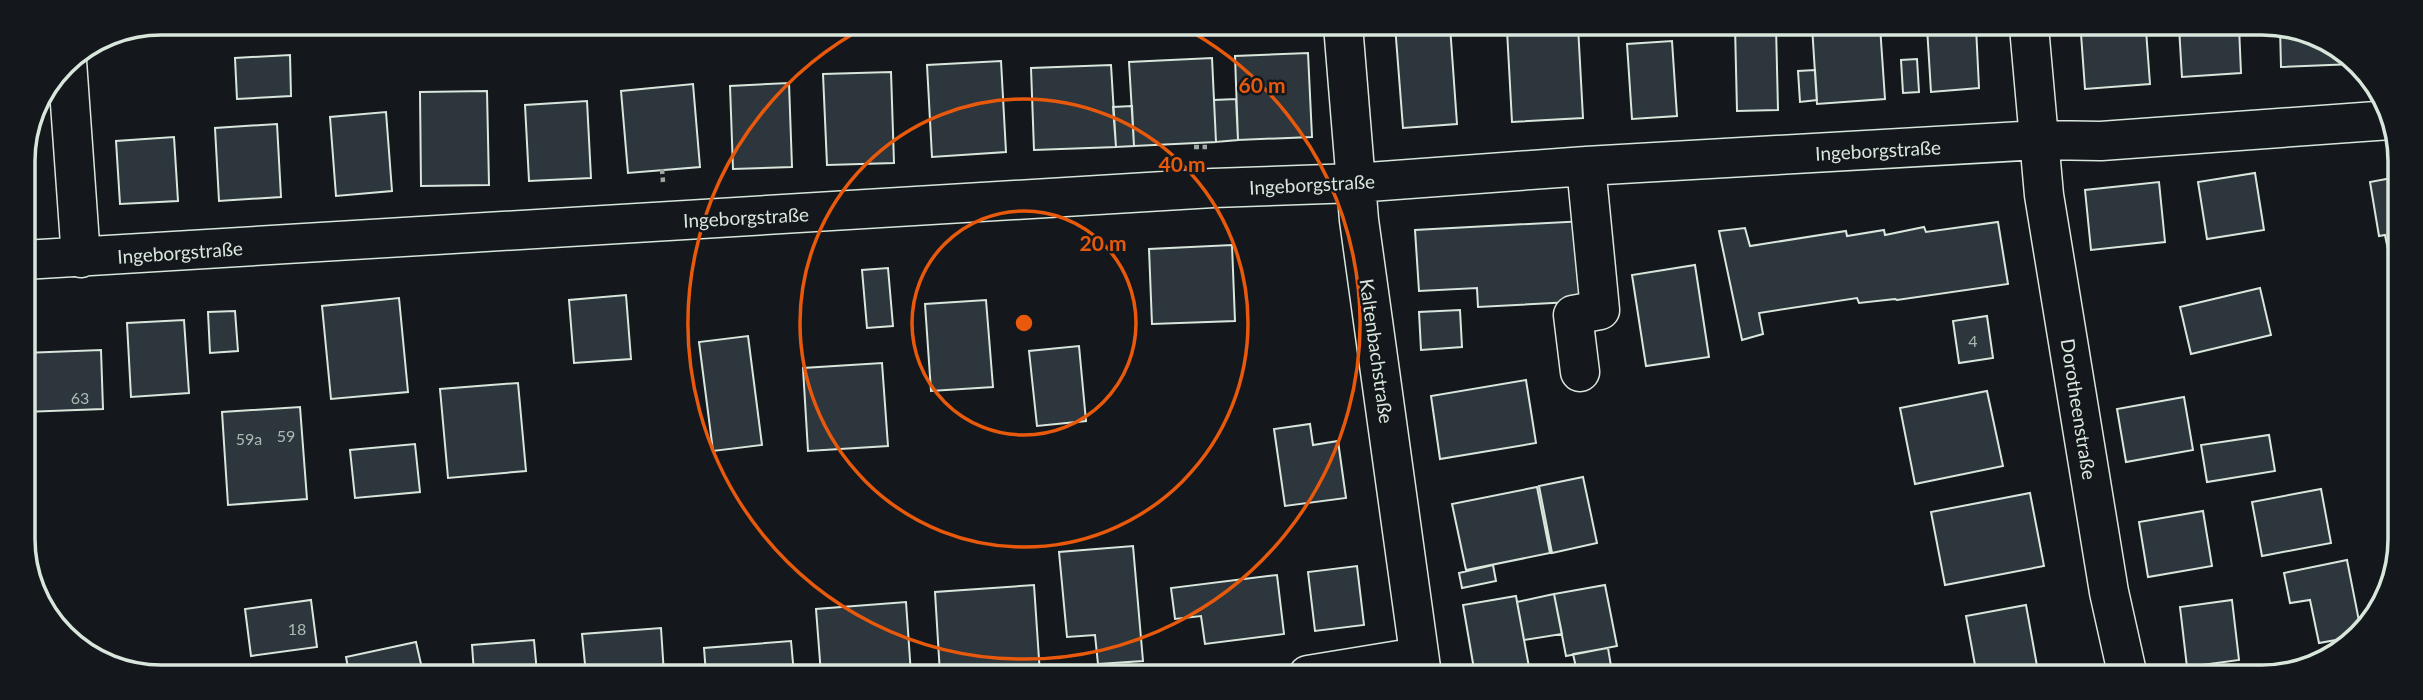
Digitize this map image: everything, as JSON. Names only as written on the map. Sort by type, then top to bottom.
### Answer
[{"type":"street","name":"Kaltenbachstraße","points":[[1344,35],[1355,183],[1420,665]]},
{"type":"street","name":"Dorotheenstraße","points":[[2030,35],[2046,209],[2109,592],[2125,665]]},
{"type":"street","points":[[68,76],[81,258]]},
{"type":"street","name":"Ingeborgstraße","points":[[35,260],[1213,188],[1355,183],[1586,166],[2040,140],[2101,141],[2381,121]]},
{"type":"street","points":[[1580,372],[1573,316],[1600,310],[1586,166]]},
{"type":"building","points":[[1396,35],[1451,35],[1457,124],[1403,128]]},
{"type":"building","points":[[1507,35],[1578,35],[1583,118],[1512,122]]},
{"type":"building","points":[[1735,35],[1776,35],[1778,110],[1737,111]]},
{"type":"building","points":[[1813,35],[1881,35],[1885,99],[1817,104]]},
{"type":"building","points":[[1927,35],[1976,35],[1979,88],[1931,92]]},
{"type":"building","points":[[2081,35],[2146,35],[2150,84],[2085,89]]},
{"type":"building","points":[[2179,35],[2239,35],[2241,73],[2182,77]]},
{"type":"building","points":[[2280,36],[2310,45],[2343,64],[2281,67]]},
{"type":"building","points":[[1672,41],[1677,116],[1632,119],[1627,44]]},
{"type":"building","points":[[1308,53],[1312,137],[1238,140],[1235,56]]},
{"type":"building","points":[[290,55],[291,96],[237,99],[235,58]]},
{"type":"building","points":[[1212,58],[1216,142],[1134,146],[1129,62]]},
{"type":"building","points":[[1917,59],[1919,92],[1903,93],[1901,60]]},
{"type":"building","points":[[1001,61],[1006,152],[932,157],[927,65]]},
{"type":"building","points":[[1111,65],[1116,147],[1034,150],[1031,68]]},
{"type":"building","points":[[1815,70],[1817,100],[1800,102],[1798,71]]},
{"type":"building","points":[[891,72],[894,163],[827,165],[823,74]]},
{"type":"building","points":[[789,83],[792,167],[733,169],[730,86]]},
{"type":"building","points":[[693,84],[700,167],[628,173],[621,91]]},
{"type":"building","points":[[487,91],[489,185],[421,186],[420,92]]},
{"type":"building","points":[[1236,99],[1238,140],[1216,142],[1214,100]]},
{"type":"building","points":[[587,101],[591,178],[529,181],[525,105]]},
{"type":"building","points":[[1132,106],[1134,146],[1116,147],[1113,107]]},
{"type":"building","points":[[386,112],[392,191],[336,196],[330,117]]},
{"type":"building","points":[[277,124],[281,197],[219,201],[215,128]]},
{"type":"building","points":[[174,137],[178,201],[120,204],[116,141]]},
{"type":"building","points":[[2255,173],[2264,230],[2207,239],[2198,182]]},
{"type":"building","points":[[2388,179],[2388,250],[2385,235],[2379,236],[2370,182]]},
{"type":"building","points":[[2159,182],[2165,242],[2091,250],[2085,190]]},
{"type":"building","points":[[1585,221],[1590,301],[1478,307],[1477,288],[1419,291],[1415,230]]},
{"type":"building","points":[[1998,222],[2008,284],[1897,300],[1859,303],[1857,298],[1759,313],[1763,334],[1742,340],[1719,231],[1745,228],[1750,246],[1846,231],[1847,236],[1884,230],[1885,235],[1924,227],[1926,232]]},
{"type":"building","points":[[1232,245],[1235,321],[1152,324],[1149,249]]},
{"type":"building","points":[[1695,265],[1709,357],[1646,366],[1632,275]]},
{"type":"building","points":[[888,268],[893,326],[867,328],[862,270]]},
{"type":"building","points":[[2260,288],[2271,335],[2191,354],[2180,307]]},
{"type":"building","points":[[626,295],[631,359],[574,363],[569,300]]},
{"type":"building","points":[[399,298],[408,392],[331,399],[322,306]]},
{"type":"building","points":[[986,300],[993,387],[931,391],[925,304]]},
{"type":"building","points":[[1460,310],[1462,347],[1421,350],[1419,312]]},
{"type":"building","points":[[235,311],[238,351],[210,353],[208,312]]},
{"type":"building","points":[[1987,316],[1993,358],[1959,363],[1953,321]]},
{"type":"building","points":[[184,320],[189,393],[131,397],[127,323]]},
{"type":"building","points":[[748,336],[762,445],[713,451],[699,342]]},
{"type":"building","points":[[1079,346],[1086,421],[1037,426],[1029,351]]},
{"type":"building","points":[[101,350],[103,409],[35,412],[35,353]]},
{"type":"building","points":[[882,363],[888,446],[808,451],[803,368]]},
{"type":"building","points":[[1526,380],[1536,443],[1440,459],[1431,396]]},
{"type":"building","points":[[518,383],[526,471],[448,478],[440,389]]},
{"type":"building","points":[[1987,391],[2003,466],[1915,484],[1900,408]]},
{"type":"building","points":[[2184,397],[2193,450],[2126,462],[2117,409]]},
{"type":"building","points":[[300,407],[307,499],[228,505],[222,412]]},
{"type":"building","points":[[1310,424],[1313,445],[1338,441],[1346,498],[1285,506],[1274,429]]},
{"type":"building","points":[[2269,435],[2275,471],[2207,482],[2201,445]]},
{"type":"building","points":[[415,444],[420,492],[355,498],[350,450]]},
{"type":"building","points":[[1583,477],[1597,543],[1552,553],[1539,486]]},
{"type":"building","points":[[1537,487],[1550,553],[1466,570],[1452,504]]},
{"type":"building","points":[[2321,489],[2331,543],[2262,556],[2252,502]]},
{"type":"building","points":[[2030,493],[2044,566],[1945,585],[1931,512]]},
{"type":"building","points":[[2203,511],[2212,566],[2148,577],[2139,522]]},
{"type":"building","points":[[1133,546],[1143,661],[1098,664],[1095,635],[1067,637],[1059,552]]},
{"type":"building","points":[[2347,560],[2359,620],[2338,640],[2319,643],[2310,600],[2290,603],[2284,573]]},
{"type":"building","points":[[1493,565],[1496,581],[1462,588],[1459,573]]},
{"type":"building","points":[[1357,566],[1364,625],[1315,631],[1308,572]]},
{"type":"building","points":[[1277,575],[1284,634],[1205,644],[1201,616],[1175,619],[1171,588]]},
{"type":"building","points":[[1034,585],[1039,665],[939,665],[935,592]]},
{"type":"building","points":[[1605,585],[1617,646],[1566,656],[1554,594]]},
{"type":"building","points":[[1554,594],[1562,634],[1524,640],[1517,602]]},
{"type":"building","points":[[1516,596],[1529,665],[1473,665],[1463,605]]},
{"type":"building","points":[[311,600],[317,647],[251,656],[245,609]]},
{"type":"building","points":[[2232,600],[2239,660],[2187,665],[2180,607]]},
{"type":"building","points":[[906,602],[910,665],[820,665],[816,609]]},
{"type":"building","points":[[2026,605],[2037,665],[1975,665],[1966,616]]},
{"type":"building","points":[[661,628],[663,665],[585,665],[582,634]]},
{"type":"building","points":[[534,640],[536,665],[473,665],[472,645]]},
{"type":"building","points":[[791,641],[793,665],[705,665],[704,648]]},
{"type":"building","points":[[416,642],[421,665],[348,665],[346,657]]},
{"type":"building","points":[[1608,648],[1611,665],[1576,665],[1573,654]]}]
